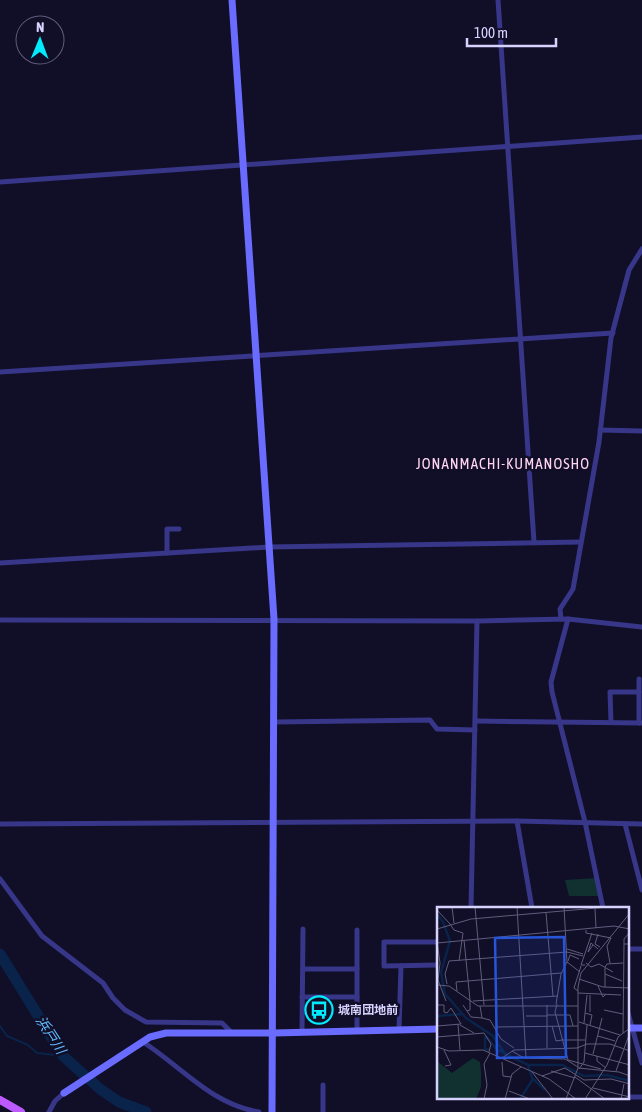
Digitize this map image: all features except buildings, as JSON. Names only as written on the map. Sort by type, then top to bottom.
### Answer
[{"type":"main road","points":[[0,1100],[21,1112]]},
{"type":"street","points":[[232,0],[274,619],[274,1033],[272,1112]]},
{"type":"street","points":[[498,0],[534,542]]},
{"type":"street","points":[[0,182],[642,137]]},
{"type":"street","points":[[561,619],[560,609],[573,589],[600,430],[612,333],[629,270],[642,249]]},
{"type":"street","points":[[0,372],[612,333]]},
{"type":"street","points":[[600,430],[642,431]]},
{"type":"street","points":[[167,553],[167,529],[179,529]]},
{"type":"street","points":[[0,563],[269,546],[580,542]]},
{"type":"street","points":[[0,620],[274,619],[477,621],[568,619],[642,627]]},
{"type":"street","points":[[568,619],[551,682],[585,822],[603,907]]},
{"type":"street","points":[[471,907],[477,621]]},
{"type":"street","points":[[476,720],[640,722],[639,679]]},
{"type":"street","points":[[611,722],[610,692],[639,692]]},
{"type":"street","points":[[275,722],[430,720],[437,729],[475,730]]},
{"type":"street","points":[[517,821],[532,907]]},
{"type":"street","points":[[0,824],[473,823],[517,821],[642,824]]},
{"type":"street","points":[[625,824],[642,890]]},
{"type":"street","points":[[0,878],[42,936],[103,983],[113,998],[136,1018],[146,1022],[173,1020],[222,1023],[231,1032]]},
{"type":"street","points":[[302,1032],[303,929]]},
{"type":"street","points":[[357,930],[357,1031]]},
{"type":"street","points":[[437,942],[384,942],[384,966],[437,965]]},
{"type":"street","points":[[400,1030],[401,966]]},
{"type":"street","points":[[303,969],[357,969]]},
{"type":"street","points":[[302,998],[357,997]]},
{"type":"street","points":[[642,1028],[630,1028],[642,1063]]},
{"type":"street","points":[[49,1112],[55,1101],[64,1093],[141,1043],[166,1032],[274,1033],[437,1029]]},
{"type":"street","points":[[141,1043],[210,1093],[230,1104],[259,1112]]},
{"type":"street","points":[[323,1085],[323,1112]]},
{"type":"green space","points":[[597,878],[601,896],[569,896],[565,880]]},
{"type":"waterway","name":"浜戸川","points":[[0,954],[63,1056],[100,1089],[119,1102],[146,1112]]},
{"type":"waterway","points":[[0,1026],[7,1036],[28,1045],[37,1053],[63,1056]]},
{"type":"place","name":"城南団地前","points":[[319,1010]]},
{"type":"district","name":"JONANMACHI-KUMANOSHO","points":[[503,463]]}]
